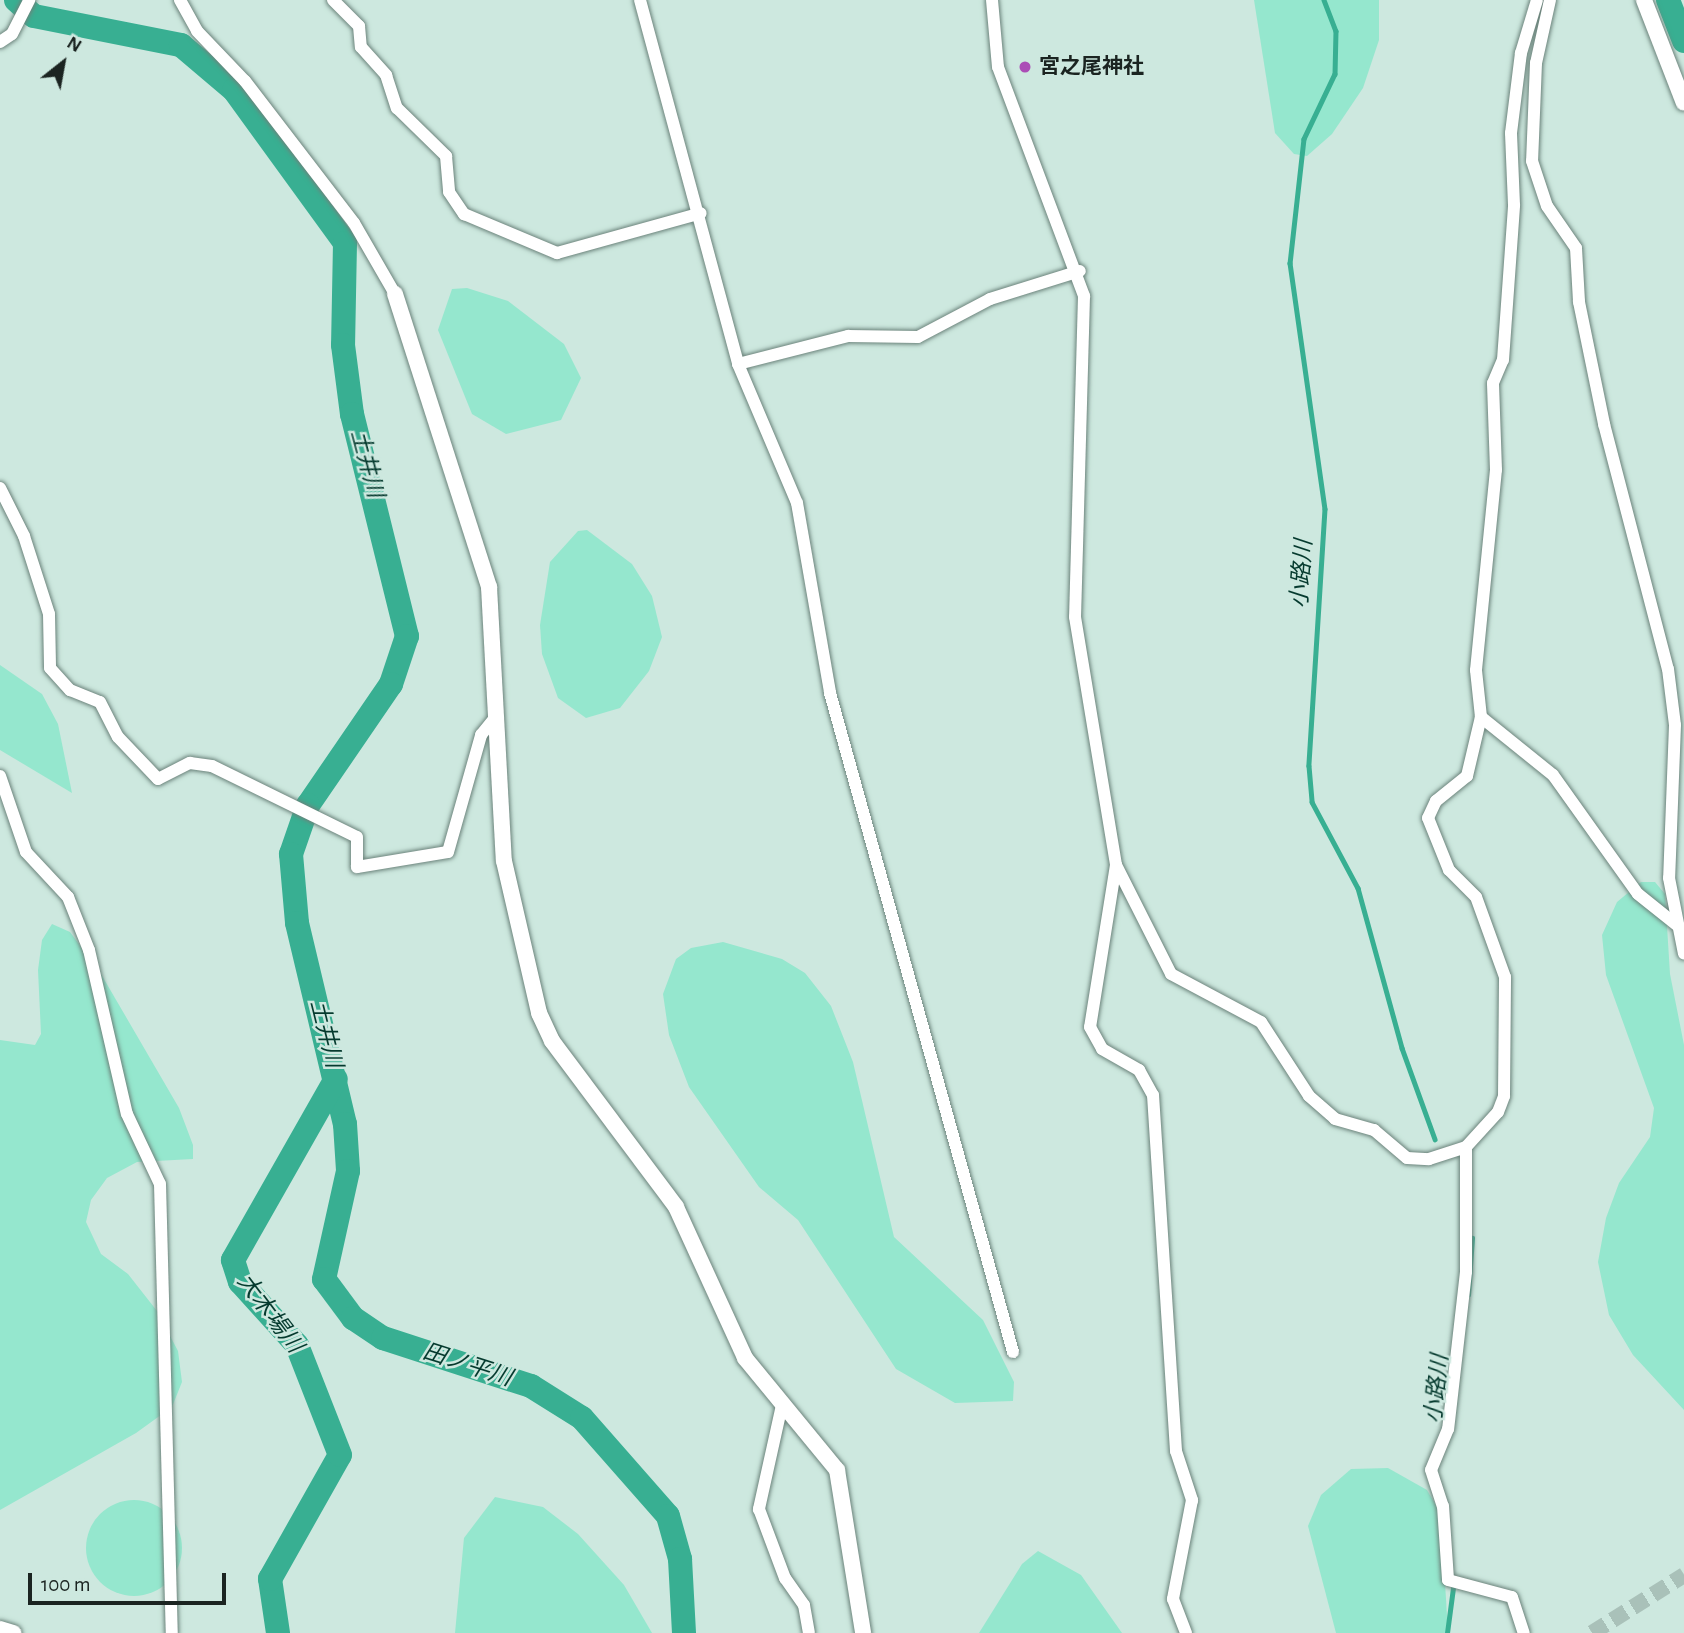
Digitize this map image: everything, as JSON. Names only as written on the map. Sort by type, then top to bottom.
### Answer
[{"type":"street","points":[[0,42],[29,0]]},
{"type":"street","points":[[180,0],[197,31],[245,81],[354,223],[395,294],[489,587],[494,720],[504,860],[539,1013],[552,1041],[676,1207],[746,1358],[837,1470],[863,1633]]},
{"type":"street","points":[[333,0],[359,26],[361,47],[386,75],[397,108],[446,156],[449,192],[464,214],[557,253],[701,213]]},
{"type":"street","points":[[640,0],[701,213],[738,364],[797,503],[830,693],[1013,1352]]},
{"type":"street","points":[[992,0],[998,67],[1080,271],[1083,502],[1075,617],[1116,865],[1171,974],[1261,1022],[1322,1111],[1374,1130],[1407,1158],[1429,1159],[1466,1147],[1504,1097],[1506,990],[1476,897],[1448,870],[1428,818],[1436,801],[1467,776],[1471,738],[1481,718],[1475,670],[1496,470],[1493,383],[1503,360],[1514,205],[1511,133],[1521,53],[1537,0]]},
{"type":"street","points":[[1550,0],[1532,101],[1532,162],[1547,206],[1576,248],[1604,424],[1668,669],[1675,725],[1669,878],[1684,954]]},
{"type":"street","points":[[1644,0],[1684,103]]},
{"type":"street","points":[[738,364],[848,336],[918,337],[990,299],[1080,271]]},
{"type":"street","points":[[0,488],[24,536],[49,614],[48,659],[58,680],[100,702],[118,737],[155,778],[202,762],[357,836],[357,867],[448,852],[481,735],[494,720]]},
{"type":"street","points":[[1481,718],[1553,775],[1638,894],[1679,927]]},
{"type":"street","points":[[0,776],[26,852],[68,897],[89,950],[127,1114],[160,1184],[172,1633]]},
{"type":"street","points":[[1116,865],[1090,1027],[1102,1049],[1139,1070],[1153,1095],[1176,1451],[1192,1500],[1173,1599],[1186,1633]]},
{"type":"street","points":[[1466,1147],[1466,1272],[1448,1429],[1431,1471],[1443,1506],[1449,1583],[1512,1597],[1524,1633]]},
{"type":"street","points":[[782,1405],[759,1509],[785,1578],[804,1605],[809,1633]]},
{"type":"street","points":[[0,1629],[13,1633]]},
{"type":"green space","points":[[1254,0],[1379,0],[1379,40],[1363,88],[1332,134],[1307,156],[1294,154],[1275,133]]},
{"type":"green space","points":[[467,288],[508,301],[564,344],[581,378],[561,420],[506,434],[472,414],[438,330],[452,289]]},
{"type":"green space","points":[[587,530],[632,564],[652,596],[662,637],[649,671],[620,708],[586,718],[558,698],[542,654],[540,625],[550,562],[578,531]]},
{"type":"green space","points":[[0,665],[42,694],[58,724],[72,793],[0,750]]},
{"type":"green space","points":[[1641,882],[1655,882],[1665,894],[1670,974],[1684,1045],[1684,1410],[1633,1355],[1609,1315],[1598,1262],[1606,1218],[1619,1183],[1650,1137],[1654,1108],[1606,975],[1602,935],[1617,902]]},
{"type":"green space","points":[[52,924],[70,932],[101,974],[179,1108],[193,1145],[193,1159],[137,1162],[107,1178],[91,1200],[86,1222],[101,1254],[128,1274],[157,1311],[178,1351],[182,1382],[172,1407],[136,1433],[0,1510],[0,1040],[35,1045],[41,1034],[38,970],[42,940]]},
{"type":"green space","points":[[723,942],[782,959],[805,973],[831,1006],[853,1062],[894,1237],[983,1320],[1014,1382],[1013,1401],[955,1403],[896,1369],[798,1220],[759,1187],[689,1087],[669,1035],[663,994],[676,959],[691,948]]},
{"type":"green space","points":[[1388,1468],[1427,1490],[1441,1514],[1448,1633],[1336,1633],[1308,1526],[1321,1495],[1351,1469]]},
{"type":"green space","points":[[495,1497],[543,1507],[578,1534],[624,1585],[652,1633],[455,1633],[464,1538]]},
{"type":"green space","points":[[134,1500],[152,1503],[168,1514],[179,1530],[182,1548],[179,1566],[168,1582],[152,1593],[134,1596],[116,1593],[100,1582],[89,1566],[86,1548],[89,1530],[100,1514],[116,1503]]},
{"type":"green space","points":[[1038,1551],[1081,1575],[1122,1633],[979,1633],[1022,1564]]},
{"type":"waterway","name":"土井川","points":[[16,0],[34,16],[181,45],[234,90],[345,243],[343,345],[352,414],[407,636],[391,684],[308,805],[291,854],[297,923],[345,1124],[348,1171],[324,1279],[353,1318],[383,1338],[531,1386],[582,1418],[668,1516],[680,1559],[684,1633]]},
{"type":"waterway","name":"小路川","points":[[1324,0],[1336,31],[1335,74],[1304,139],[1290,263],[1325,509],[1309,766],[1312,802],[1358,888],[1402,1048],[1435,1139]]},
{"type":"waterway","points":[[1668,0],[1684,41]]},
{"type":"waterway","name":"大木場川","points":[[278,1633],[270,1579],[340,1455],[297,1345],[240,1282],[233,1260],[336,1079]]},
{"type":"waterway","name":"小路川","points":[[1468,1295],[1472,1238]]},
{"type":"waterway","name":"小路川","points":[[1447,1633],[1453,1588]]},
{"type":"tunnel","points":[[1592,1633],[1684,1575]]},
{"type":"place","name":"宮之尾神社","points":[[1025,67]]},
{"type":"water label","name":"田ノ平川","points":[[467,1366]]}]
